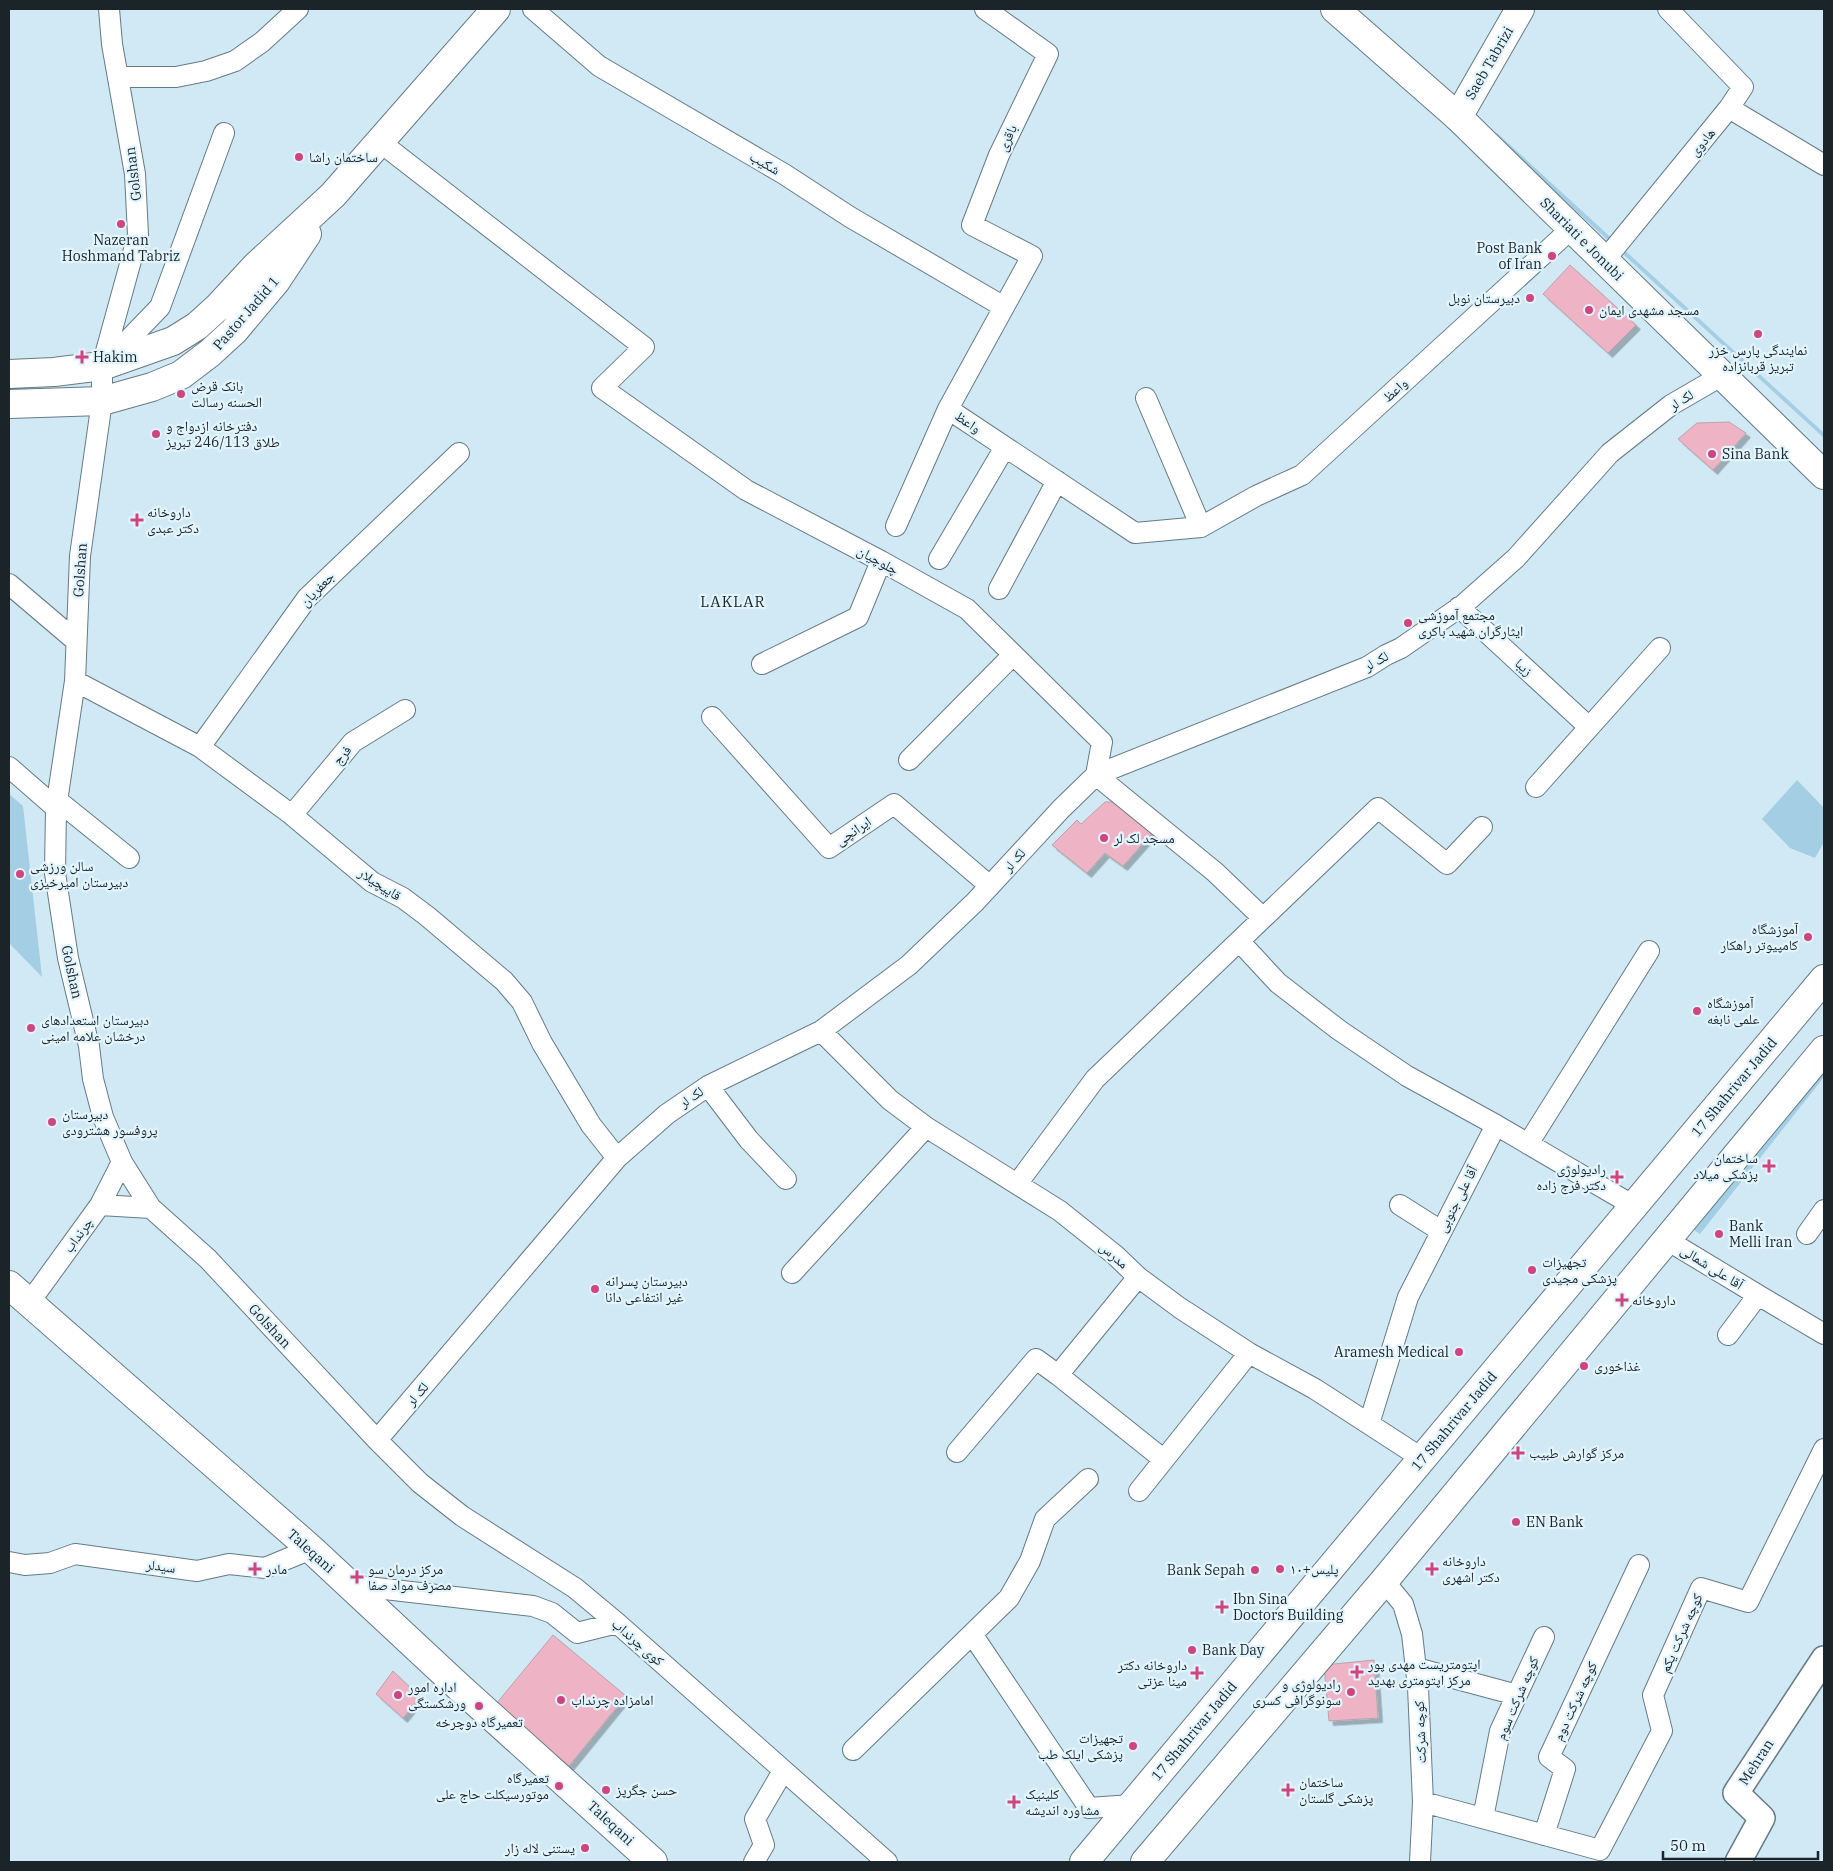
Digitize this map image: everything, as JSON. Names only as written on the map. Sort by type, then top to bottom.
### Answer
[{"type":"main road","name":"Pastor Jadid 1","points":[[9,374],[54,372],[102,366],[173,341],[197,326],[219,306],[256,266],[333,195],[496,9]]},
{"type":"main road","name":"Shariati e Jonubi","points":[[1335,9],[1458,117],[1824,475]]},
{"type":"main road","name":"Saeb Tabrizi","points":[[1458,117],[1520,9]]},
{"type":"main road","name":"Pastor Jadid 1","points":[[9,404],[102,401],[181,375],[210,353],[234,331],[276,281],[333,195]]},
{"type":"main road","name":"17 Shahrivar Jadid","points":[[1084,1862],[1824,979]]},
{"type":"main road","points":[[1145,1862],[1384,1581],[1824,1050]]},
{"type":"main road","name":"Taleqani","points":[[9,1285],[311,1549],[647,1860]]},
{"type":"street","name":"Golshan","points":[[109,9],[112,44],[135,174],[138,235],[102,366],[102,401],[80,556],[74,681],[56,804],[55,873],[68,958],[89,1046],[93,1079],[102,1117],[122,1162],[151,1208],[208,1259],[377,1440]]},
{"type":"street","points":[[118,77],[176,78],[206,71],[235,61],[262,42],[298,9]]},
{"type":"street","name":"شکیب","points":[[533,9],[599,66],[784,174],[850,217],[1004,307]]},
{"type":"street","name":"باقری","points":[[972,225],[999,155],[1048,54],[985,9]]},
{"type":"street","name":"هادوی","points":[[1604,261],[1730,108],[1743,87],[1668,9]]},
{"type":"street","points":[[1730,108],[1824,165]]},
{"type":"street","points":[[102,366],[160,306],[224,133]]},
{"type":"street","name":"چلوچیان","points":[[380,142],[644,347],[602,388],[746,490],[967,609],[1102,742],[1096,775]]},
{"type":"street","name":"واعظ","points":[[972,225],[1032,256],[948,409],[1135,533],[1201,527],[1256,496],[1302,475],[1571,229]]},
{"type":"street","name":"لک لر","points":[[377,1440],[617,1158],[667,1114],[708,1086],[821,1031],[909,965],[990,886],[1061,809],[1096,775],[1367,667],[1401,648],[1459,607],[1516,558],[1610,454],[1671,406],[1721,376]]},
{"type":"street","points":[[1146,398],[1201,527]]},
{"type":"street","points":[[896,526],[948,409]]},
{"type":"street","points":[[939,559],[1005,447]]},
{"type":"street","name":"جعفریان","points":[[200,747],[307,598],[459,453]]},
{"type":"street","points":[[999,590],[1056,481]]},
{"type":"street","points":[[762,664],[858,617],[881,561]]},
{"type":"street","points":[[9,584],[76,641]]},
{"type":"street","name":"زیبا","points":[[1459,607],[1589,727]]},
{"type":"street","points":[[1536,787],[1660,648]]},
{"type":"street","points":[[909,760],[1013,654]]},
{"type":"street","name":"قاپیچیلار","points":[[74,681],[200,747],[292,815],[372,882],[403,898],[427,916],[504,981],[522,1002],[542,1043],[591,1125],[617,1158]]},
{"type":"street","name":"فرج","points":[[292,815],[353,742],[405,710]]},
{"type":"street","name":"ایرانچی","points":[[712,717],[829,848],[894,804],[990,886]]},
{"type":"street","points":[[9,767],[129,858]]},
{"type":"street","points":[[1096,775],[1214,872],[1263,918]]},
{"type":"street","points":[[1017,1184],[1095,1079],[1378,808],[1448,864],[1482,827]]},
{"type":"street","points":[[1239,941],[1278,983],[1339,1030],[1407,1076],[1496,1125],[1634,1206]]},
{"type":"street","points":[[1528,1144],[1649,951]]},
{"type":"street","name":"مدرس","points":[[821,1031],[890,1100],[926,1127],[1060,1211],[1115,1255],[1138,1277],[1180,1308],[1249,1353],[1315,1388],[1423,1459]]},
{"type":"street","points":[[708,1086],[749,1140],[786,1179]]},
{"type":"street","name":"آقا علی جنوبی","points":[[1368,1424],[1408,1297],[1496,1125]]},
{"type":"street","points":[[792,1273],[926,1127]]},
{"type":"street","name":"چرنداب","points":[[29,1303],[100,1205],[122,1162]]},
{"type":"street","points":[[100,1205],[151,1208]]},
{"type":"street","points":[[1400,1205],[1441,1230]]},
{"type":"street","points":[[1807,1234],[1824,1210]]},
{"type":"street","name":"آقا علی شمالی","points":[[1667,1240],[1824,1334]]},
{"type":"street","points":[[1058,1375],[1138,1277]]},
{"type":"street","points":[[1728,1335],[1758,1295]]},
{"type":"street","points":[[1139,1491],[1249,1353]]},
{"type":"street","points":[[957,1452],[1036,1359],[1163,1459]]},
{"type":"street","name":"کوی چرنداب","points":[[377,1440],[420,1483],[462,1516],[576,1588],[783,1771],[880,1860]]},
{"type":"street","name":"کوچه شرکت یکم","points":[[1544,1835],[1600,1850],[1662,1731],[1653,1695],[1701,1588],[1748,1602],[1824,1449]]},
{"type":"street","points":[[853,1750],[1008,1598],[1030,1561],[1045,1519],[1088,1479]]},
{"type":"street","name":"سیدلر","points":[[9,1562],[25,1565],[50,1563],[75,1554],[198,1571],[229,1564],[265,1568],[311,1549]]},
{"type":"street","name":"کوچه شرکت دوم","points":[[1544,1835],[1565,1769],[1549,1757],[1639,1565]]},
{"type":"street","name":"کوچه شرکت","points":[[1384,1581],[1404,1604],[1412,1634],[1416,1668],[1423,1802],[1420,1862]]},
{"type":"street","points":[[350,1585],[533,1606],[552,1613],[576,1633],[617,1623]]},
{"type":"street","points":[[972,1634],[1089,1808],[1132,1805]]},
{"type":"street","name":"کوچه شرکت سوم","points":[[1483,1818],[1500,1731],[1544,1637]]},
{"type":"street","name":"Mehran","points":[[1738,1862],[1762,1818],[1736,1793],[1824,1659]]},
{"type":"street","points":[[1416,1668],[1517,1695]]},
{"type":"street","points":[[754,1862],[764,1845],[754,1819],[783,1771]]},
{"type":"street","points":[[1423,1802],[1544,1835]]},
{"type":"shaded area","points":[[1497,133],[1824,433],[1824,438],[1494,136]]},
{"type":"shaded area","points":[[1797,780],[1824,808],[1824,842],[1815,858],[1790,848],[1762,819]]},
{"type":"shaded area","name":"سالن ورزشی دبیرستان امیرخیزی","points":[[9,794],[23,806],[42,977],[9,943]]},
{"type":"shaded area","points":[[1824,1053],[1824,1077],[1700,1234],[1685,1224]]},
{"type":"building","name":"مسجد مشهدی ایمان","points":[[1570,265],[1636,325],[1608,353],[1543,294]]},
{"type":"building","name":"Sina Bank","points":[[1729,422],[1746,433],[1713,470],[1678,439],[1697,423]]},
{"type":"building","name":"مسجد لک لر","points":[[1105,802],[1119,802],[1155,830],[1123,866],[1105,853],[1087,873],[1052,845],[1077,820],[1081,824]]},
{"type":"building","name":"امامزاده چرنداب","points":[[553,1635],[626,1696],[569,1766],[496,1704]]},
{"type":"building","name":"رادیولوژی و سونوگرافی کسری","points":[[1374,1660],[1378,1718],[1329,1721],[1324,1665]]},
{"type":"building","name":"اداره امور ورشکستگی","points":[[393,1671],[420,1697],[403,1718],[376,1694]]},
{"type":"place","name":"ساختمان راشا","points":[[299,157]]},
{"type":"place","name":"Nazeran Hoshmand Tabriz","points":[[121,224]]},
{"type":"place","name":"Post Bank of Iran","points":[[1552,256]]},
{"type":"place","name":"دبیرستان نوبل","points":[[1530,298]]},
{"type":"place","name":"مسجد مشهدی ایمان","points":[[1589,310]]},
{"type":"place","name":"نمایندگی پارس خزر تبریز قربانزاده","points":[[1758,334]]},
{"type":"place","name":"Hakim","points":[[82,357]]},
{"type":"place","name":"بانک قرض الحسنه رسالت","points":[[181,394]]},
{"type":"place","name":"دفترخانه ازدواج و طلاق 246/113 تبریز","points":[[156,434]]},
{"type":"place","name":"Sina Bank","points":[[1712,454]]},
{"type":"place","name":"داروخانه دکتر عبدی","points":[[137,520]]},
{"type":"place","name":"مجتمع آموزشی ایثارگران شهید باکری","points":[[1408,623]]},
{"type":"place","name":"مسجد لک لر","points":[[1104,838]]},
{"type":"place","name":"سالن ورزشی دبیرستان امیرخیزی","points":[[20,874]]},
{"type":"place","name":"آموزشگاه کامپیوتر راهکار","points":[[1808,937]]},
{"type":"place","name":"آموزشگاه علمی نابغه","points":[[1697,1011]]},
{"type":"place","name":"دبیرستان استعدادهای درخشان علامه امینی","points":[[31,1028]]},
{"type":"place","name":"دبیرستان پروفسور هشترودی","points":[[52,1122]]},
{"type":"place","name":"ساختمان پزشکی میلاد","points":[[1769,1166]]},
{"type":"place","name":"رادیولوژی دکتر فرج زاده","points":[[1617,1177]]},
{"type":"place","name":"Bank Melli Iran","points":[[1719,1234]]},
{"type":"place","name":"تجهیزات پزشکی مجیدی","points":[[1532,1270]]},
{"type":"place","name":"دبیرستان پسرانه غیر انتفاعی دانا","points":[[595,1289]]},
{"type":"place","name":"داروخانه","points":[[1622,1300]]},
{"type":"place","name":"Aramesh Medical","points":[[1459,1352]]},
{"type":"place","name":"غذاخوری","points":[[1584,1366]]},
{"type":"place","name":"مرکز گوارش طبیب","points":[[1518,1453]]},
{"type":"place","name":"EN Bank","points":[[1516,1522]]},
{"type":"place","name":"مادر","points":[[255,1569]]},
{"type":"place","name":"پلیس+۱۰","points":[[1280,1569]]},
{"type":"place","name":"داروخانه دکتر اشهری","points":[[1432,1569]]},
{"type":"place","name":"Bank Sepah","points":[[1255,1570]]},
{"type":"place","name":"مرکز درمان سو مصرف مواد صفا","points":[[357,1577]]},
{"type":"place","name":"Ibn Sina Doctors Building","points":[[1222,1607]]},
{"type":"place","name":"Bank Day","points":[[1192,1650]]},
{"type":"place","name":"اپتومتریست مهدی پور مرکز اپتومتری بهدید","points":[[1357,1672]]},
{"type":"place","name":"داروخانه دکتر مینا عزتی","points":[[1197,1673]]},
{"type":"place","name":"رادیولوژی و سونوگرافی کسری","points":[[1351,1692]]},
{"type":"place","name":"اداره امور ورشکستگی","points":[[398,1695]]},
{"type":"place","name":"امامزاده چرنداب","points":[[561,1700]]},
{"type":"place","name":"تعمیرگاه دوچرخه","points":[[479,1706]]},
{"type":"place","name":"تجهیزات پزشکی ایلک طب","points":[[1133,1746]]},
{"type":"place","name":"تعمیرگاه موتورسیکلت حاج علی","points":[[559,1786]]},
{"type":"place","name":"حسن جگرپز","points":[[606,1790]]},
{"type":"place","name":"ساختمان پزشکی گلستان","points":[[1288,1790]]},
{"type":"place","name":"کلینیک مشاوره اندیشه","points":[[1014,1802]]},
{"type":"place","name":"یستنی لاله زار","points":[[585,1848]]},
{"type":"district","name":"LAKLAR","points":[[733,602]]}]
